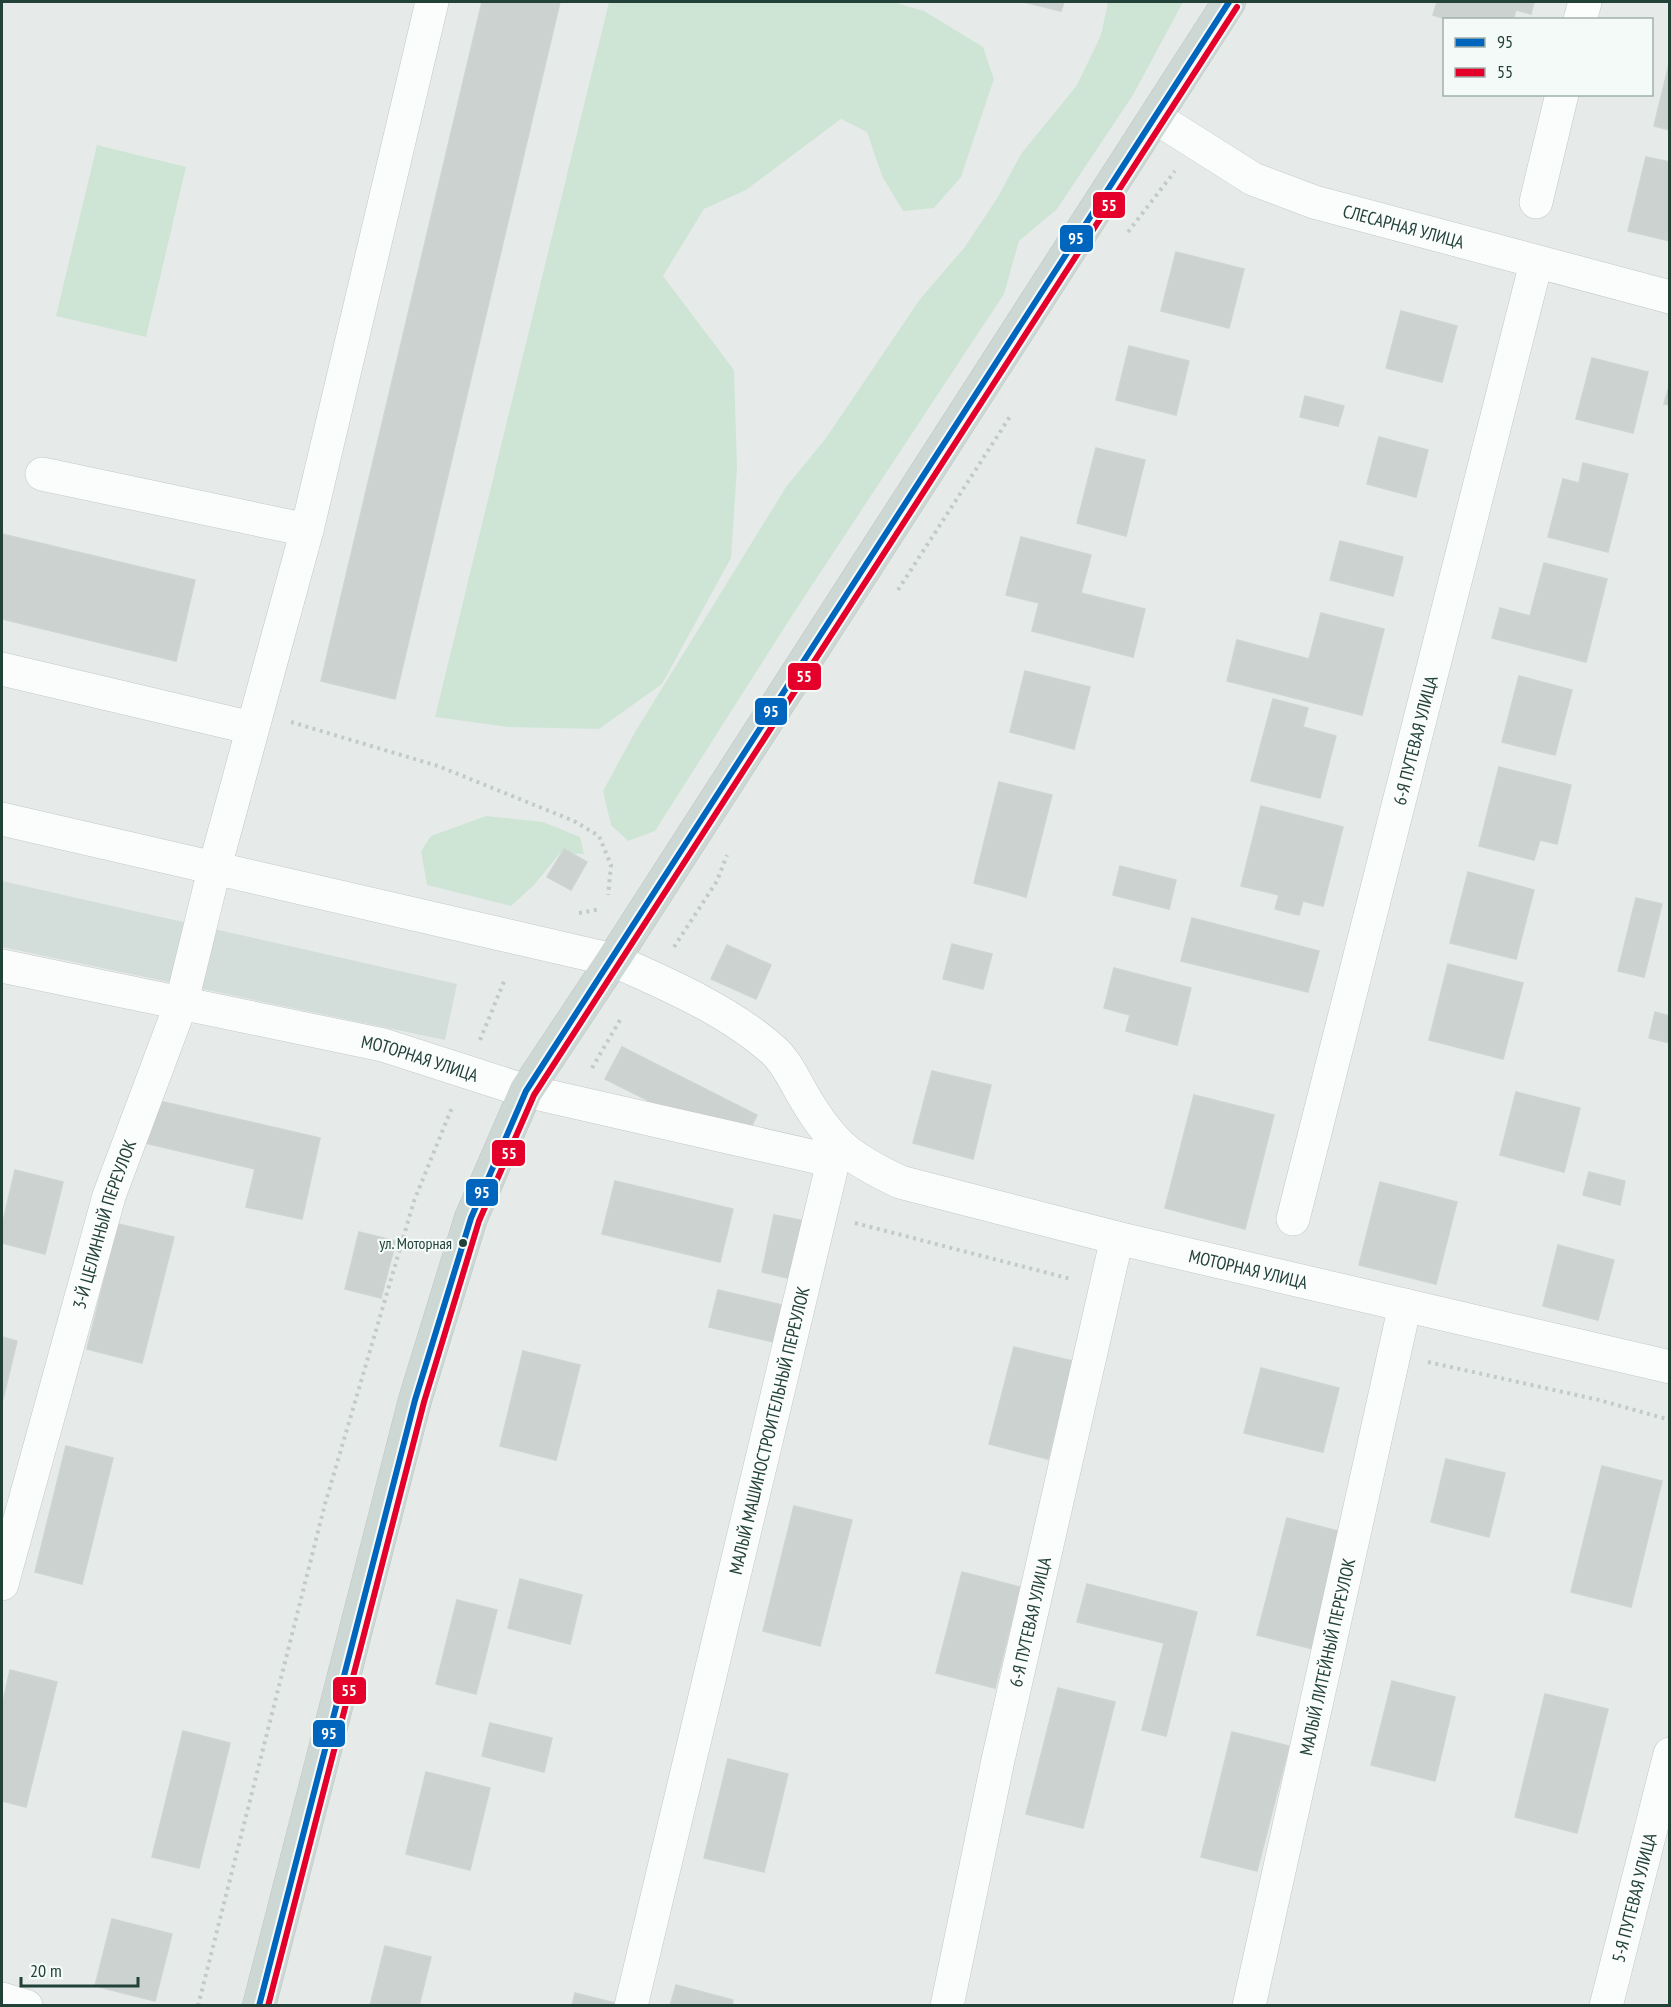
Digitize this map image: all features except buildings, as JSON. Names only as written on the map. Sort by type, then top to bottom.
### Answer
[{"type":"main road","points":[[259,2006],[415,1400],[471,1218],[526,1091],[613,960],[1229,2]]},
{"type":"street","name":"3-Й ЦЕЛИННЫЙ ПЕРЕУЛОК","points":[[2,1584],[109,1196],[182,1001],[214,870],[307,530],[432,2]]},
{"type":"street","points":[[1581,18],[1585,2]]},
{"type":"street","points":[[1536,202],[1562,96]]},
{"type":"street","name":"СЛЕСАРНАЯ УЛИЦА","points":[[1155,117],[1252,179],[1314,202],[1670,297]]},
{"type":"street","name":"6-Я ПУТЕВАЯ УЛИЦА","points":[[1293,1219],[1536,263]]},
{"type":"street","points":[[42,474],[307,530]]},
{"type":"street","points":[[2,669],[252,728]]},
{"type":"street","points":[[2,819],[214,870],[613,960],[673,987],[746,1029],[775,1052],[835,1153]]},
{"type":"street","name":"МОТОРНАЯ УЛИЦА","points":[[2,966],[182,1001],[383,1044],[526,1091],[835,1153],[900,1182],[1118,1238],[1670,1367]]},
{"type":"street","name":"МАЛЫЙ МАШИНОСТРОИТЕЛЬНЫЙ ПЕРЕУЛОК","points":[[631,2006],[835,1153]]},
{"type":"street","name":"6-Я ПУТЕВАЯ УЛИЦА","points":[[947,2006],[998,1760],[1118,1238]]},
{"type":"street","name":"МАЛЫЙ ЛИТЕЙНЫЙ ПЕРЕУЛОК","points":[[1249,2006],[1405,1305]]},
{"type":"street","name":"5-Я ПУТЕВАЯ УЛИЦА","points":[[1606,2006],[1670,1754]]},
{"type":"street","points":[[2,1999],[26,2006]]},
{"type":"path","points":[[252,728],[293,722],[438,766],[574,821],[599,836],[611,865],[611,889],[603,909],[578,914],[567,912]]},
{"type":"path","points":[[198,2006],[325,1504],[414,1201],[505,980]]},
{"type":"shaded area","points":[[2,881],[457,984],[445,1040],[2,947]]},
{"type":"green space","points":[[609,2],[893,2],[924,11],[983,47],[994,79],[961,177],[934,208],[903,211],[882,176],[867,132],[841,119],[746,190],[704,209],[663,276],[734,370],[737,467],[731,558],[662,684],[599,729],[508,727],[435,717]]},
{"type":"green space","points":[[1108,2],[1183,2],[1133,95],[1057,209],[1019,241],[1004,294],[795,611],[655,831],[628,841],[611,825],[603,791],[635,732],[786,487],[826,438],[920,299],[964,248],[998,197],[1021,154],[1077,85],[1101,35]]},
{"type":"green space","points":[[97,145],[186,167],[146,337],[56,316]]},
{"type":"green space","points":[[486,816],[543,822],[580,837],[584,854],[560,853],[534,885],[511,906],[427,885],[421,851],[431,836]]},
{"type":"transit line","name":"95","points":[[259,2006],[415,1400],[471,1218],[526,1091],[1229,2]]},
{"type":"transit line","name":"55","points":[[268,2006],[424,1402],[479,1221],[534,1095],[1237,7]]},
{"type":"place","name":"ул. Моторная","points":[[463,1243]]}]
